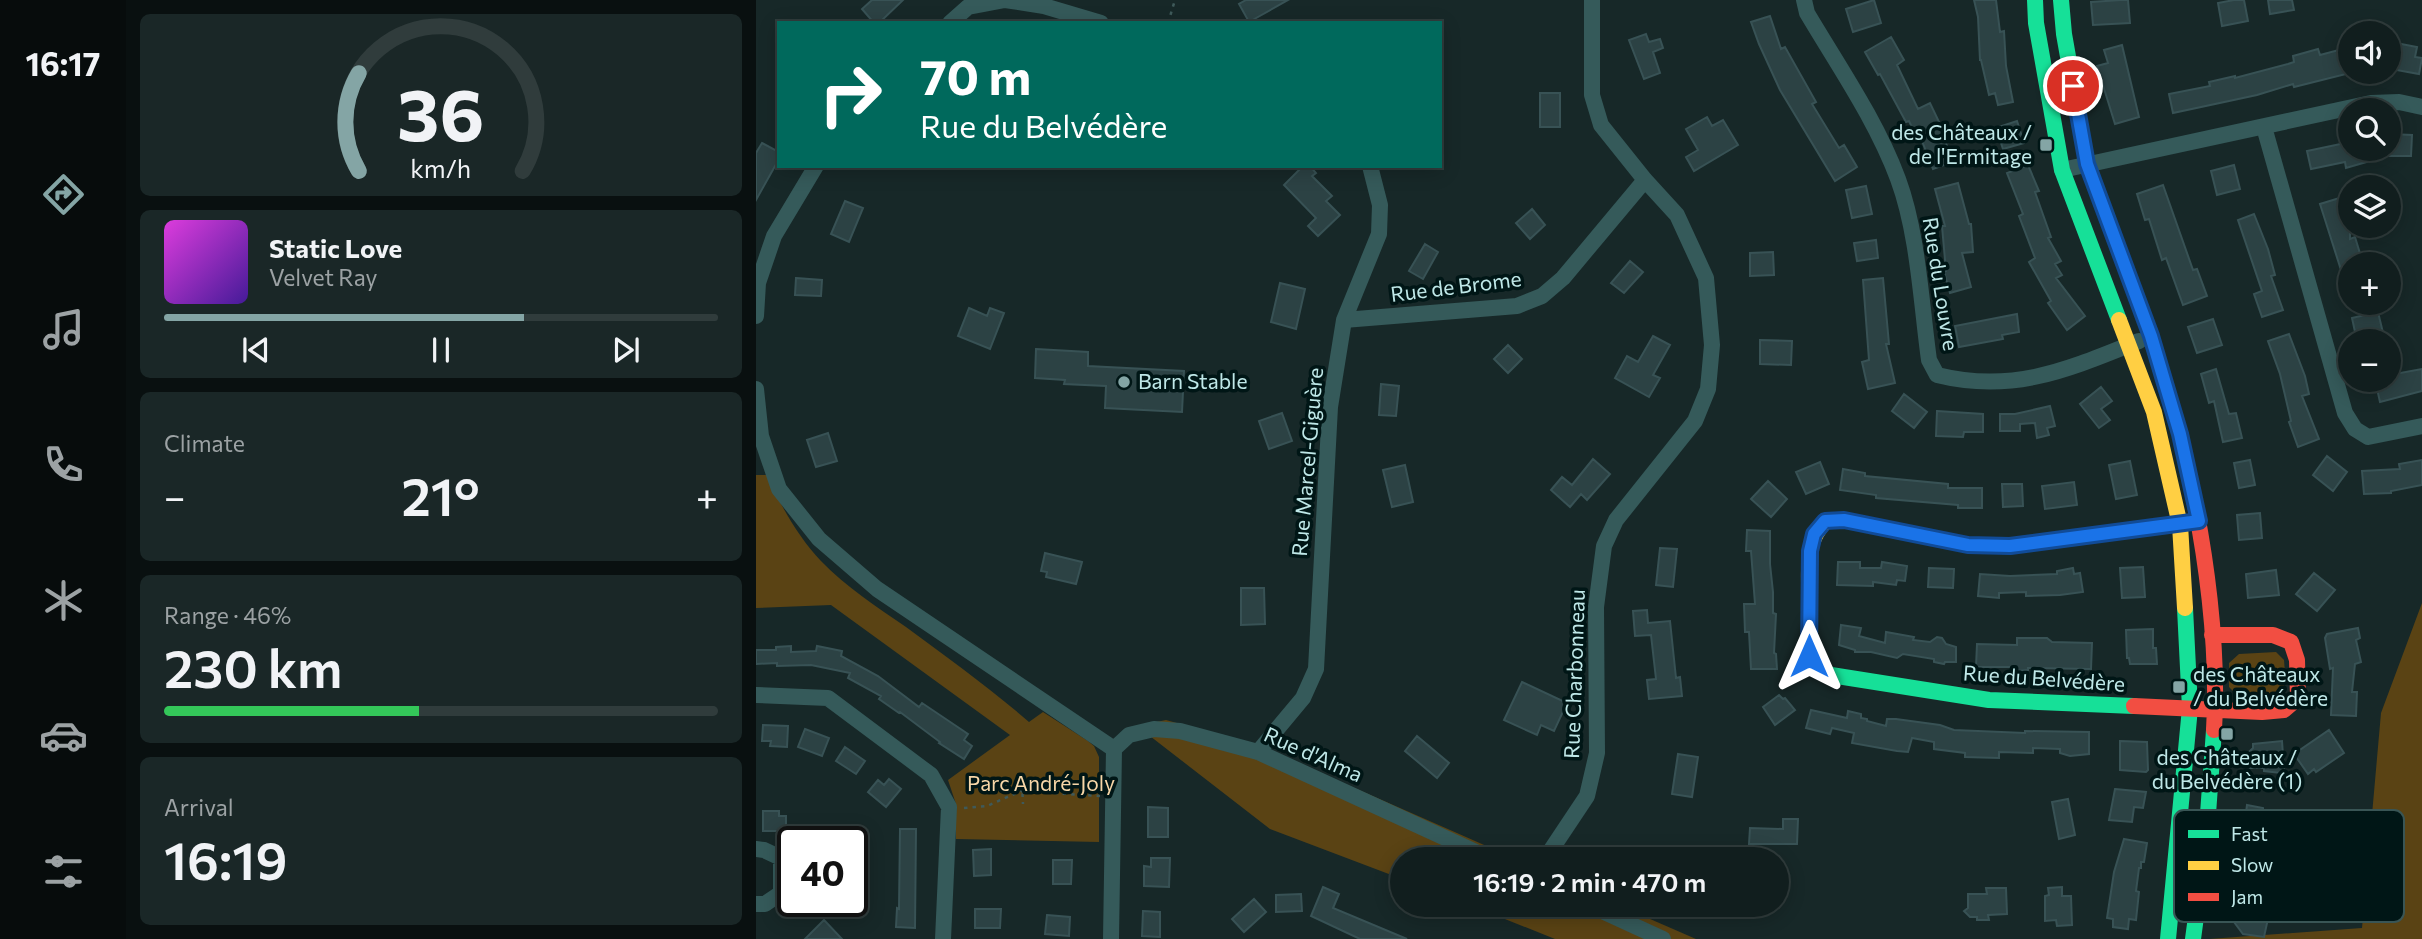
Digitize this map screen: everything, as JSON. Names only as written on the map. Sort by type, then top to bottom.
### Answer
[{"type":"street","name":"Rue Charbonneau","points":[[1553,847],[1587,796],[1597,752],[1596,607],[1604,546],[1616,520],[1695,421],[1708,389],[1712,345],[1706,278],[1677,215],[1601,125],[1592,95],[1592,0]]},
{"type":"street","name":"Rue du Louvre","points":[[1804,0],[1807,13],[1882,141],[1898,180],[1909,215],[1929,360],[1937,374],[1963,381],[2007,383],[2057,373],[2151,336]]},
{"type":"street","points":[[2035,0],[2036,23],[2062,170],[2154,412],[2180,525],[2190,708],[2180,810]]},
{"type":"street","points":[[2061,0],[2064,34],[2087,164],[2151,336],[2180,434],[2199,521],[2212,635],[2215,709],[2208,810]]},
{"type":"street","points":[[952,21],[968,7],[1005,1],[1044,6],[1094,21]]},
{"type":"street","points":[[2062,170],[2371,103],[2399,102],[2422,107]]},
{"type":"street","points":[[2264,127],[2345,413],[2355,429],[2368,437],[2422,426]]},
{"type":"street","points":[[756,316],[758,282],[774,236],[815,168]]},
{"type":"street","name":"Rue Marcel-Giguère","points":[[1258,752],[1303,698],[1316,669],[1330,407],[1344,320],[1379,234],[1380,205],[1371,168]]},
{"type":"street","name":"Rue de Brome","points":[[1344,320],[1517,306],[1542,296],[1563,278],[1645,180]]},
{"type":"street","points":[[756,389],[761,436],[779,489],[818,540],[877,589],[1114,749],[1111,939]]},
{"type":"street","name":"Rue du Belvédère","points":[[2199,521],[2010,546],[1968,545],[1844,520],[1825,521],[1814,534],[1810,551],[1809,656],[1816,666],[1830,675],[1989,700],[2262,712],[2284,710],[2298,698],[2297,660],[2291,642],[2273,635],[2212,635]]},
{"type":"street","points":[[756,695],[828,698],[931,775],[949,807],[943,939]]},
{"type":"street","name":"Rue d'Alma","points":[[1114,749],[1129,735],[1154,729],[1180,731],[1258,752],[1465,847]]},
{"type":"street","points":[[756,849],[782,858],[781,893],[765,904],[756,904]]},
{"type":"street","points":[[2168,939],[2174,876]]},
{"type":"street","points":[[1615,917],[1663,939]]},
{"type":"path","points":[[1169,21],[1175,0]]},
{"type":"path","points":[[1021,785],[1023,804]]},
{"type":"path","points":[[962,808],[987,806],[1023,792],[1100,796]]},
{"type":"green space","name":"Parc André-Joly","points":[[756,475],[767,475],[805,542],[821,561],[851,588],[969,673],[1029,722],[1043,712],[1094,746],[1099,757],[1099,842],[956,839],[956,804],[948,780],[1010,735],[831,605],[756,608]]},
{"type":"green space","points":[[2422,603],[2422,939],[2209,939],[2362,928],[2363,922],[2404,922],[2404,810],[2372,810],[2381,713]]},
{"type":"green space","points":[[2276,652],[2284,660],[2285,674],[2282,691],[2278,695],[2240,698],[2229,687],[2229,663],[2239,654]]},
{"type":"green space","points":[[1166,720],[1259,746],[1489,847],[1390,847],[1390,874],[1270,829],[1137,726]]},
{"type":"green space","points":[[1500,917],[1646,917],[1696,939],[1555,939]]},
{"type":"building","points":[[872,0],[903,0],[881,21],[872,21],[862,9]]},
{"type":"building","points":[[1246,0],[1288,0],[1251,21],[1239,4]]},
{"type":"building","points":[[1874,0],[1881,23],[1853,32],[1846,9]]},
{"type":"building","points":[[1974,0],[1996,0],[2000,32],[2004,31],[2006,66],[2013,102],[1998,105],[1995,93],[1989,95],[1980,60],[1978,17]]},
{"type":"building","points":[[2128,0],[2130,23],[2093,25],[2091,2]]},
{"type":"building","points":[[2244,0],[2248,21],[2222,26],[2218,3]]},
{"type":"building","points":[[2268,0],[2292,0],[2294,10],[2270,14]]},
{"type":"building","points":[[1770,16],[1781,49],[1785,47],[1816,102],[1812,104],[1839,148],[1844,145],[1857,167],[1835,181],[1780,90],[1759,44],[1751,22]]},
{"type":"building","points":[[1646,34],[1649,42],[1660,39],[1663,48],[1653,52],[1660,73],[1644,79],[1629,40]]},
{"type":"building","points":[[1891,37],[1904,60],[1897,65],[1918,109],[1930,103],[1953,162],[1933,169],[1920,136],[1917,138],[1909,121],[1906,122],[1865,52]]},
{"type":"building","points":[[2401,44],[2417,47],[2415,57],[2422,58],[2419,74],[2401,71]]},
{"type":"building","points":[[2122,45],[2139,117],[2115,124],[2097,66],[2108,63],[2104,50]]},
{"type":"building","points":[[2318,49],[2320,55],[2338,50],[2338,76],[2173,113],[2169,94],[2210,86],[2209,82],[2288,64],[2294,62],[2293,56]]},
{"type":"building","points":[[1540,93],[1560,93],[1560,127],[1540,127]]},
{"type":"building","points":[[1707,117],[1712,126],[1723,120],[1738,145],[1694,171],[1686,157],[1698,150],[1686,129]]},
{"type":"building","points":[[2017,121],[2024,143],[2003,149],[1996,128]]},
{"type":"building","points":[[2401,135],[2412,135],[2411,156],[2401,156]]},
{"type":"building","points":[[762,143],[777,151],[777,163],[756,200],[756,153]]},
{"type":"building","points":[[2338,145],[2338,161],[2370,161],[2346,168],[2345,162],[2311,169],[2307,151]]},
{"type":"building","points":[[2028,165],[2039,191],[2035,192],[2051,237],[2048,238],[2061,261],[2055,264],[2062,275],[2056,278],[2085,316],[2067,330],[2048,303],[2051,301],[2029,262],[2035,258],[2019,216],[2023,214],[2007,173]]},
{"type":"building","points":[[2234,165],[2240,189],[2217,195],[2211,171]]},
{"type":"building","points":[[1301,168],[1312,168],[1316,173],[1312,176],[1332,196],[1326,201],[1340,215],[1318,236],[1308,226],[1316,218],[1284,185]]},
{"type":"building","points":[[1958,183],[1971,224],[1973,252],[1962,253],[1971,287],[1950,293],[1944,272],[1942,226],[1945,226],[1935,189]]},
{"type":"building","points":[[2163,185],[2193,270],[2197,269],[2207,296],[2183,305],[2166,258],[2162,260],[2149,219],[2145,220],[2137,194]]},
{"type":"building","points":[[1866,186],[1872,214],[1852,218],[1846,190]]},
{"type":"building","points":[[2338,198],[2338,238],[2355,238],[2360,252],[2338,252],[2338,261],[2320,204]]},
{"type":"building","points":[[845,201],[863,208],[849,242],[831,234]]},
{"type":"building","points":[[1532,209],[1545,225],[1530,239],[1516,223]]},
{"type":"building","points":[[2254,214],[2268,249],[2275,275],[2271,276],[2283,310],[2262,317],[2254,294],[2262,291],[2238,220]]},
{"type":"building","points":[[1876,240],[1878,258],[1857,261],[1854,243]]},
{"type":"building","points":[[1425,244],[1438,252],[1423,279],[1409,271]]},
{"type":"building","points":[[1773,252],[1774,275],[1750,276],[1750,253]]},
{"type":"building","points":[[1630,261],[1643,272],[1624,293],[1611,283]]},
{"type":"building","points":[[796,278],[822,280],[821,296],[795,295]]},
{"type":"building","points":[[1883,278],[1889,344],[1886,344],[1895,383],[1868,389],[1862,362],[1869,360],[1863,280]]},
{"type":"building","points":[[1280,283],[1305,289],[1296,329],[1271,322]]},
{"type":"building","points":[[969,308],[987,316],[990,308],[1004,313],[990,349],[958,336]]},
{"type":"building","points":[[2017,314],[2019,332],[2002,335],[2003,339],[1959,347],[1955,326]]},
{"type":"building","points":[[2379,315],[2382,329],[2354,329],[2352,318]]},
{"type":"building","points":[[2213,319],[2222,345],[2197,353],[2188,327]]},
{"type":"building","points":[[2289,334],[2309,394],[2302,396],[2319,439],[2298,447],[2289,422],[2291,421],[2280,374],[2268,341]]},
{"type":"building","points":[[1653,336],[1670,345],[1653,375],[1660,378],[1649,397],[1615,378],[1627,356],[1638,362]]},
{"type":"building","points":[[1760,340],[1792,341],[1791,365],[1760,364]]},
{"type":"building","points":[[1508,345],[1522,359],[1508,373],[1494,359]]},
{"type":"building","name":"Barn Stable","points":[[1036,349],[1088,352],[1088,366],[1184,371],[1182,412],[1105,408],[1106,386],[1064,384],[1065,380],[1035,378]]},
{"type":"building","points":[[2216,369],[2229,414],[2236,413],[2242,438],[2223,442],[2214,401],[2209,403],[2201,374]]},
{"type":"building","points":[[2422,369],[2422,391],[2380,402],[2378,392],[2401,392],[2401,373]]},
{"type":"building","points":[[1381,384],[1399,386],[1396,416],[1379,415]]},
{"type":"building","points":[[2101,387],[2112,401],[2101,409],[2110,420],[2099,428],[2080,404]]},
{"type":"building","points":[[1904,394],[1927,412],[1914,428],[1892,411]]},
{"type":"building","points":[[2050,406],[2055,426],[2047,428],[2049,435],[2037,438],[2035,423],[2020,424],[2020,431],[2000,431],[2000,414],[2015,414]]},
{"type":"building","points":[[1937,411],[1983,414],[1983,432],[1964,432],[1963,437],[1936,436]]},
{"type":"building","points":[[1282,413],[1292,441],[1269,449],[1259,421]]},
{"type":"building","points":[[828,433],[837,461],[816,467],[807,440]]},
{"type":"building","points":[[2327,456],[2347,472],[2333,491],[2313,475]]},
{"type":"building","points":[[1593,459],[1610,474],[1587,500],[1581,494],[1570,507],[1551,490],[1562,477],[1572,485]]},
{"type":"building","points":[[2250,460],[2255,485],[2239,488],[2234,463]]},
{"type":"building","points":[[2422,460],[2422,485],[2391,493],[2364,494],[2362,471],[2400,469],[2399,464]]},
{"type":"building","points":[[2130,461],[2137,495],[2116,499],[2109,465]]},
{"type":"building","points":[[1820,462],[1829,484],[1806,494],[1796,472]]},
{"type":"building","points":[[1405,465],[1413,502],[1392,507],[1383,470]]},
{"type":"building","points":[[1843,469],[1865,473],[1865,476],[1948,484],[1948,488],[1982,488],[1982,508],[1958,508],[1958,505],[1876,498],[1876,495],[1840,490]]},
{"type":"building","points":[[1768,481],[1787,499],[1771,517],[1751,499]]},
{"type":"building","points":[[2074,482],[2077,505],[2045,509],[2042,486]]},
{"type":"building","points":[[2002,484],[2022,484],[2023,506],[2003,507]]},
{"type":"building","points":[[2260,513],[2262,538],[2239,540],[2237,515]]},
{"type":"building","points":[[1747,530],[1770,531],[1773,613],[1776,614],[1774,653],[1777,669],[1751,669],[1744,604],[1755,604],[1751,551],[1746,551]]},
{"type":"building","points":[[1660,548],[1677,549],[1673,587],[1656,585]]},
{"type":"building","points":[[1045,553],[1082,562],[1076,584],[1046,577],[1047,572],[1041,571]]},
{"type":"building","points":[[1838,562],[1860,562],[1860,568],[1881,568],[1882,562],[1907,566],[1905,581],[1897,580],[1896,585],[1873,582],[1873,586],[1837,585]]},
{"type":"building","points":[[2143,567],[2145,597],[2122,598],[2120,568]]},
{"type":"building","points":[[1929,568],[1954,569],[1953,588],[1928,587]]},
{"type":"building","points":[[2073,568],[2074,574],[2080,573],[2083,592],[2026,596],[2026,592],[1999,593],[1999,598],[1978,596],[1980,574],[2057,574],[2057,571]]},
{"type":"building","points":[[2276,570],[2279,595],[2248,598],[2246,574]]},
{"type":"building","points":[[2314,573],[2335,590],[2317,611],[2296,594]]},
{"type":"building","points":[[1241,588],[1264,588],[1265,624],[1241,625]]},
{"type":"building","points":[[1647,610],[1648,623],[1670,621],[1676,678],[1680,677],[1682,696],[1649,699],[1647,680],[1656,679],[1651,635],[1635,636],[1633,611]]},
{"type":"building","points":[[1841,625],[1861,628],[1859,636],[1885,643],[1886,632],[1930,642],[1937,637],[1942,638],[1946,644],[1956,647],[1956,662],[1944,664],[1934,662],[1934,659],[1903,654],[1897,658],[1871,652],[1855,652],[1839,645]]},
{"type":"building","points":[[2358,628],[2360,638],[2356,640],[2361,662],[2355,664],[2352,692],[2357,692],[2356,716],[2331,715],[2333,668],[2330,669],[2325,638],[2327,634]]},
{"type":"building","points":[[2153,629],[2153,648],[2156,648],[2157,664],[2130,664],[2127,658],[2126,630]]},
{"type":"building","points":[[2017,638],[2092,643],[2091,669],[2028,668],[2017,671],[2017,667],[1976,667],[1977,644],[2017,645]]},
{"type":"building","points":[[791,646],[791,652],[816,651],[817,646],[842,651],[841,656],[878,676],[919,707],[922,703],[968,734],[964,740],[972,746],[964,759],[879,699],[881,696],[848,678],[850,673],[811,665],[756,664],[756,650],[776,650],[776,647]]},
{"type":"building","points":[[1522,682],[1567,703],[1554,731],[1541,725],[1537,735],[1504,720]]},
{"type":"building","points":[[1779,695],[1795,710],[1775,725],[1763,707]]},
{"type":"building","points":[[1811,710],[1847,718],[1848,711],[1861,714],[1861,718],[1867,721],[1886,726],[1887,719],[1896,719],[1940,725],[1954,730],[2089,732],[2089,754],[2070,756],[2060,753],[2060,749],[2033,748],[2033,753],[1999,752],[1999,758],[1965,757],[1965,753],[1934,749],[1934,742],[1912,738],[1908,752],[1897,751],[1852,743],[1854,733],[1832,728],[1830,734],[1806,728]]},
{"type":"building","points":[[763,725],[788,726],[787,747],[770,746],[771,741],[762,741]]},
{"type":"building","points":[[805,729],[829,738],[822,756],[798,747]]},
{"type":"building","points":[[2329,730],[2344,753],[2316,772],[2314,769],[2308,774],[2294,754]]},
{"type":"building","points":[[1417,736],[1449,763],[1437,778],[1405,751]]},
{"type":"building","points":[[2120,741],[2147,742],[2146,772],[2120,770]]},
{"type":"building","points":[[2282,741],[2284,769],[2281,773],[2264,771],[2264,768],[2250,768],[2246,764],[2246,755],[2253,748],[2253,744]]},
{"type":"building","points":[[845,747],[865,761],[856,774],[836,761]]},
{"type":"building","points":[[1678,754],[1698,757],[1692,797],[1672,794]]},
{"type":"building","points":[[889,779],[901,789],[886,807],[868,792],[878,780],[884,785]]},
{"type":"building","points":[[2115,789],[2146,792],[2143,808],[2134,807],[2132,822],[2109,820]]},
{"type":"building","points":[[2068,799],[2075,835],[2059,839],[2052,802]]},
{"type":"building","points":[[2247,805],[2263,808],[2263,810],[2246,810]]},
{"type":"building","points":[[1148,807],[1168,808],[1168,837],[1148,837]]},
{"type":"building","points":[[763,811],[779,811],[779,816],[786,816],[786,826],[777,826],[777,831],[763,831]]},
{"type":"building","points":[[1783,819],[1798,819],[1797,844],[1749,844],[1750,828],[1783,829]]},
{"type":"building","points":[[900,829],[916,829],[915,928],[896,927],[897,908],[899,909]]},
{"type":"building","points":[[2124,839],[2147,843],[2144,862],[2141,862],[2139,868],[2136,920],[2129,919],[2128,929],[2113,927],[2113,919],[2107,918],[2114,872]]},
{"type":"building","points":[[991,849],[991,875],[974,876],[973,850]]},
{"type":"building","points":[[1151,858],[1170,858],[1169,887],[1144,886],[1144,866],[1151,867]]},
{"type":"building","points":[[1053,860],[1072,860],[1071,884],[1053,884]]},
{"type":"building","points":[[1323,887],[1339,894],[1333,908],[1407,939],[1360,939],[1311,916]]},
{"type":"building","points":[[2062,887],[2062,896],[2071,896],[2072,925],[2057,926],[2056,920],[2045,921],[2045,896],[2049,895],[2048,888]]},
{"type":"building","points":[[1986,888],[2006,888],[2007,914],[1988,915],[1989,920],[1977,920],[1977,917],[1970,917],[1964,911],[1968,908],[1968,894],[1987,894]]},
{"type":"building","points":[[1301,894],[1302,911],[1276,912],[1276,895]]},
{"type":"building","points":[[1254,899],[1266,912],[1244,932],[1232,919]]},
{"type":"building","points":[[975,909],[1001,909],[1000,928],[975,928]]},
{"type":"building","points":[[1143,911],[1160,912],[1160,937],[1142,936]]},
{"type":"building","points":[[1047,915],[1070,917],[1069,936],[1045,934]]},
{"type":"building","points":[[824,920],[842,939],[805,939]]},
{"type":"building","points":[[2234,922],[2267,922],[2264,937],[2243,934]]},
{"type":"traffic: fast","points":[[2035,0],[2036,23],[2062,170],[2119,320]]},
{"type":"traffic: fast","points":[[2061,0],[2064,34],[2087,164],[2151,336],[2188,471]]},
{"type":"traffic: fast","points":[[1809,584],[1809,656],[1816,666],[1831,675],[1989,700],[2134,706]]},
{"type":"traffic: fast","points":[[2180,810],[2190,708],[2185,608]]},
{"type":"traffic: fast","points":[[2208,810],[2214,730]]},
{"type":"traffic: fast","points":[[2168,939],[2174,876]]},
{"type":"traffic: fast","points":[[2193,939],[2195,922]]},
{"type":"traffic: slow","points":[[2119,320],[2154,412],[2180,525],[2185,608]]},
{"type":"traffic: slow","points":[[1809,584],[1812,543],[1825,521],[1844,520],[1968,545],[2010,546],[2199,521]]},
{"type":"traffic: jam","points":[[2188,471],[2210,599],[2215,666],[2214,730]]},
{"type":"traffic: jam","points":[[2134,706],[2262,712],[2284,710],[2298,698],[2297,660],[2291,642],[2273,635],[2212,635]]},
{"type":"place","name":"des Châteaux / de l'Ermitage","points":[[2046,145]]},
{"type":"place","name":"Barn Stable","points":[[1124,382]]},
{"type":"place","name":"des Châteaux / du Belvédère","points":[[2179,687]]},
{"type":"place","name":"des Châteaux / du Belvédère (1)","points":[[2227,734]]},
{"type":"route","points":[[1809,656],[1810,551],[1814,534],[1825,521],[1844,520],[1968,545],[2010,546],[2199,521],[2180,434],[2151,336],[2087,164],[2073,86]]}]
